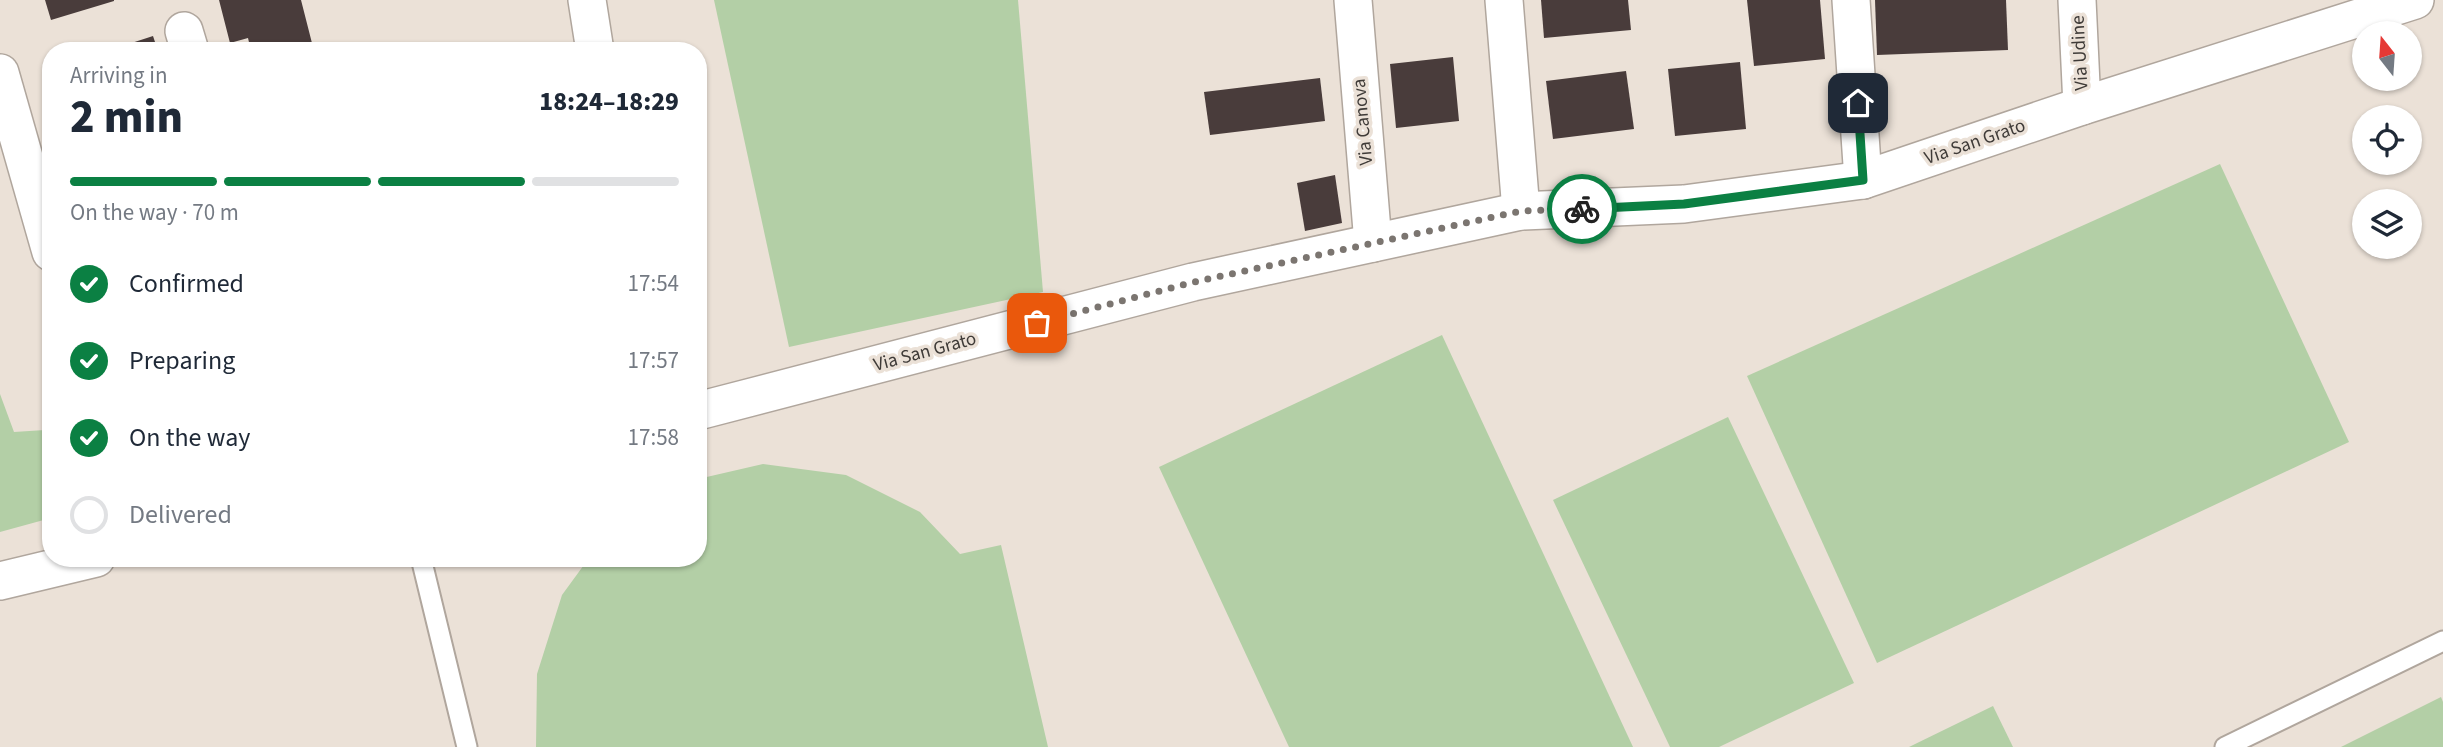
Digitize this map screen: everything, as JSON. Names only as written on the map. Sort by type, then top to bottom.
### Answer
[{"type":"street","points":[[587,0],[594,42]]},
{"type":"street","name":"Via Canova","points":[[1353,0],[1373,243]]},
{"type":"street","points":[[1504,0],[1521,211]]},
{"type":"street","points":[[1851,0],[1863,180]]},
{"type":"street","name":"Via Udine","points":[[2077,0],[2082,106]]},
{"type":"street","name":"Via San Grato","points":[[707,409],[1194,282],[1521,211],[1684,204],[1863,180],[2082,106],[2415,0]]},
{"type":"street","points":[[0,73],[42,220]]},
{"type":"street","points":[[0,581],[58,567]]},
{"type":"lane","points":[[423,567],[467,747]]},
{"type":"lane","points":[[2225,747],[2443,641]]},
{"type":"green space","points":[[714,0],[1018,0],[1043,292],[789,347]]},
{"type":"green space","points":[[2220,164],[2349,442],[1877,663],[1747,376]]},
{"type":"green space","points":[[1442,335],[1633,747],[1289,747],[1159,467]]},
{"type":"green space","points":[[0,394],[14,432],[42,430],[42,520],[0,532]]},
{"type":"green space","points":[[1728,417],[1854,683],[1719,747],[1670,747],[1553,500]]},
{"type":"green space","points":[[763,464],[846,475],[920,512],[960,554],[1001,545],[1048,747],[536,747],[537,674],[562,595],[582,567],[707,567],[707,477]]},
{"type":"green space","points":[[2441,697],[2443,747],[2341,747]]},
{"type":"green space","points":[[1993,706],[2013,747],[1909,747]]},
{"type":"building","points":[[45,0],[114,0],[114,1],[51,20]]},
{"type":"building","points":[[219,0],[301,0],[312,42],[249,42],[248,38],[230,42]]},
{"type":"building","points":[[1541,0],[1628,0],[1631,30],[1544,38]]},
{"type":"building","points":[[1747,0],[1820,0],[1825,59],[1754,66]]},
{"type":"building","points":[[1875,0],[2006,0],[2008,50],[1877,55]]},
{"type":"building","points":[[153,36],[155,42],[135,42]]},
{"type":"building","points":[[1453,57],[1459,121],[1396,128],[1390,64]]},
{"type":"building","points":[[1740,62],[1746,129],[1675,136],[1668,69]]},
{"type":"building","points":[[1626,71],[1634,129],[1553,139],[1546,81]]},
{"type":"building","points":[[1320,78],[1325,121],[1210,135],[1204,92]]},
{"type":"building","points":[[1335,175],[1342,223],[1305,231],[1297,183]]},
{"type":"way so far","points":[[1037,323],[1194,282],[1521,211],[1582,209]]},
{"type":"route","points":[[1582,209],[1684,204],[1863,180],[1858,103]]}]
